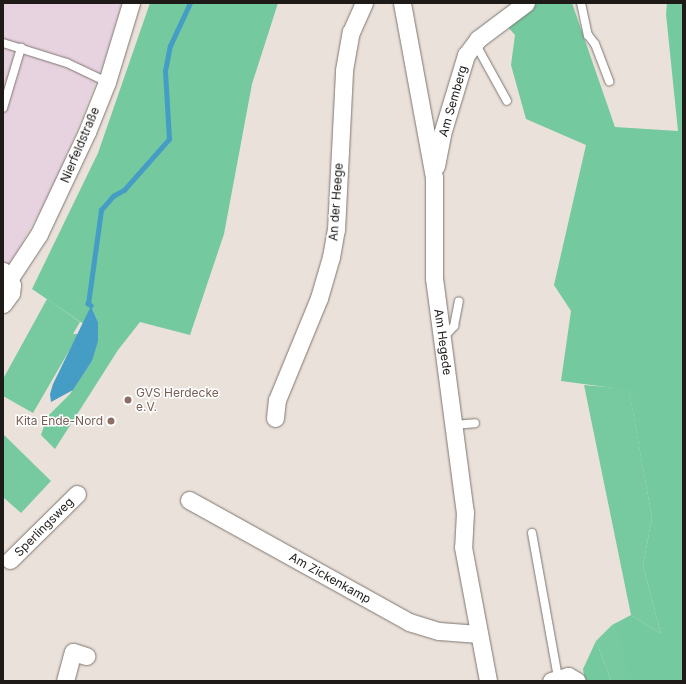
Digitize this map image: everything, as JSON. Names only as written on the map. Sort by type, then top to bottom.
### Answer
[{"type":"street","name":"Nierfeldstraße","points":[[3,304],[11,293],[6,274],[39,234],[87,132],[107,82],[131,3]]},
{"type":"street","name":"An der Heege","points":[[275,418],[277,400],[319,298],[331,258],[336,230],[344,70],[351,32],[364,3]]},
{"type":"street","name":"Am Hegede","points":[[402,3],[434,178],[434,278],[465,512],[463,547],[488,681]]},
{"type":"street","name":"Am Semberg","points":[[434,178],[442,134],[463,63],[475,43],[526,3]]},
{"type":"street","name":"Sperlingsweg","points":[[5,561],[77,494]]},
{"type":"street","name":"Am Zickenkamp","points":[[189,500],[409,622],[439,631],[479,634]]},
{"type":"street","points":[[65,681],[73,652],[86,656]]},
{"type":"street","points":[[555,679],[568,676],[577,681]]},
{"type":"lane","points":[[581,3],[588,35],[595,44],[610,81]]},
{"type":"lane","points":[[3,43],[67,63],[107,82]]},
{"type":"lane","points":[[475,43],[507,101]]},
{"type":"lane","points":[[3,108],[21,48]]},
{"type":"lane","points":[[442,339],[454,326],[459,301]]},
{"type":"lane","points":[[454,425],[474,423]]},
{"type":"lane","points":[[532,533],[555,679]]},
{"type":"shaded area","points":[[3,3],[122,3],[103,64],[56,182],[3,277]]},
{"type":"green space","points":[[150,3],[278,3],[252,84],[224,234],[190,335],[140,322],[118,350],[55,449],[41,435],[47,417],[70,394],[92,361],[98,322],[92,308],[88,327],[32,289],[98,153]]},
{"type":"green space","points":[[534,3],[572,3],[615,127],[678,131],[666,14],[667,3],[683,3],[683,681],[633,681],[612,625],[631,615],[661,634],[643,565],[652,518],[629,390],[561,381],[571,311],[554,285],[586,145],[526,119],[511,65],[515,35],[506,25]]},
{"type":"green space","points":[[47,299],[80,322],[73,334],[79,334],[33,413],[3,396],[3,379]]},
{"type":"green space","points":[[584,385],[629,389],[652,518],[643,565],[661,634],[631,615]]},
{"type":"green space","points":[[3,434],[51,481],[21,513],[3,497]]},
{"type":"green space","points":[[612,625],[633,681],[611,681],[596,641]]},
{"type":"green space","points":[[596,641],[611,681],[585,681],[583,669]]},
{"type":"water","points":[[91,306],[98,322],[98,341],[92,361],[73,390],[51,402],[50,394],[53,384]]},
{"type":"waterway","points":[[91,306],[88,304],[101,210],[113,196],[124,190],[169,139],[165,71],[170,46],[190,3]]},
{"type":"place","name":"GVS Herdecke e.V.","points":[[128,400]]},
{"type":"place","name":"Kita Ende-Nord","points":[[111,421]]}]
